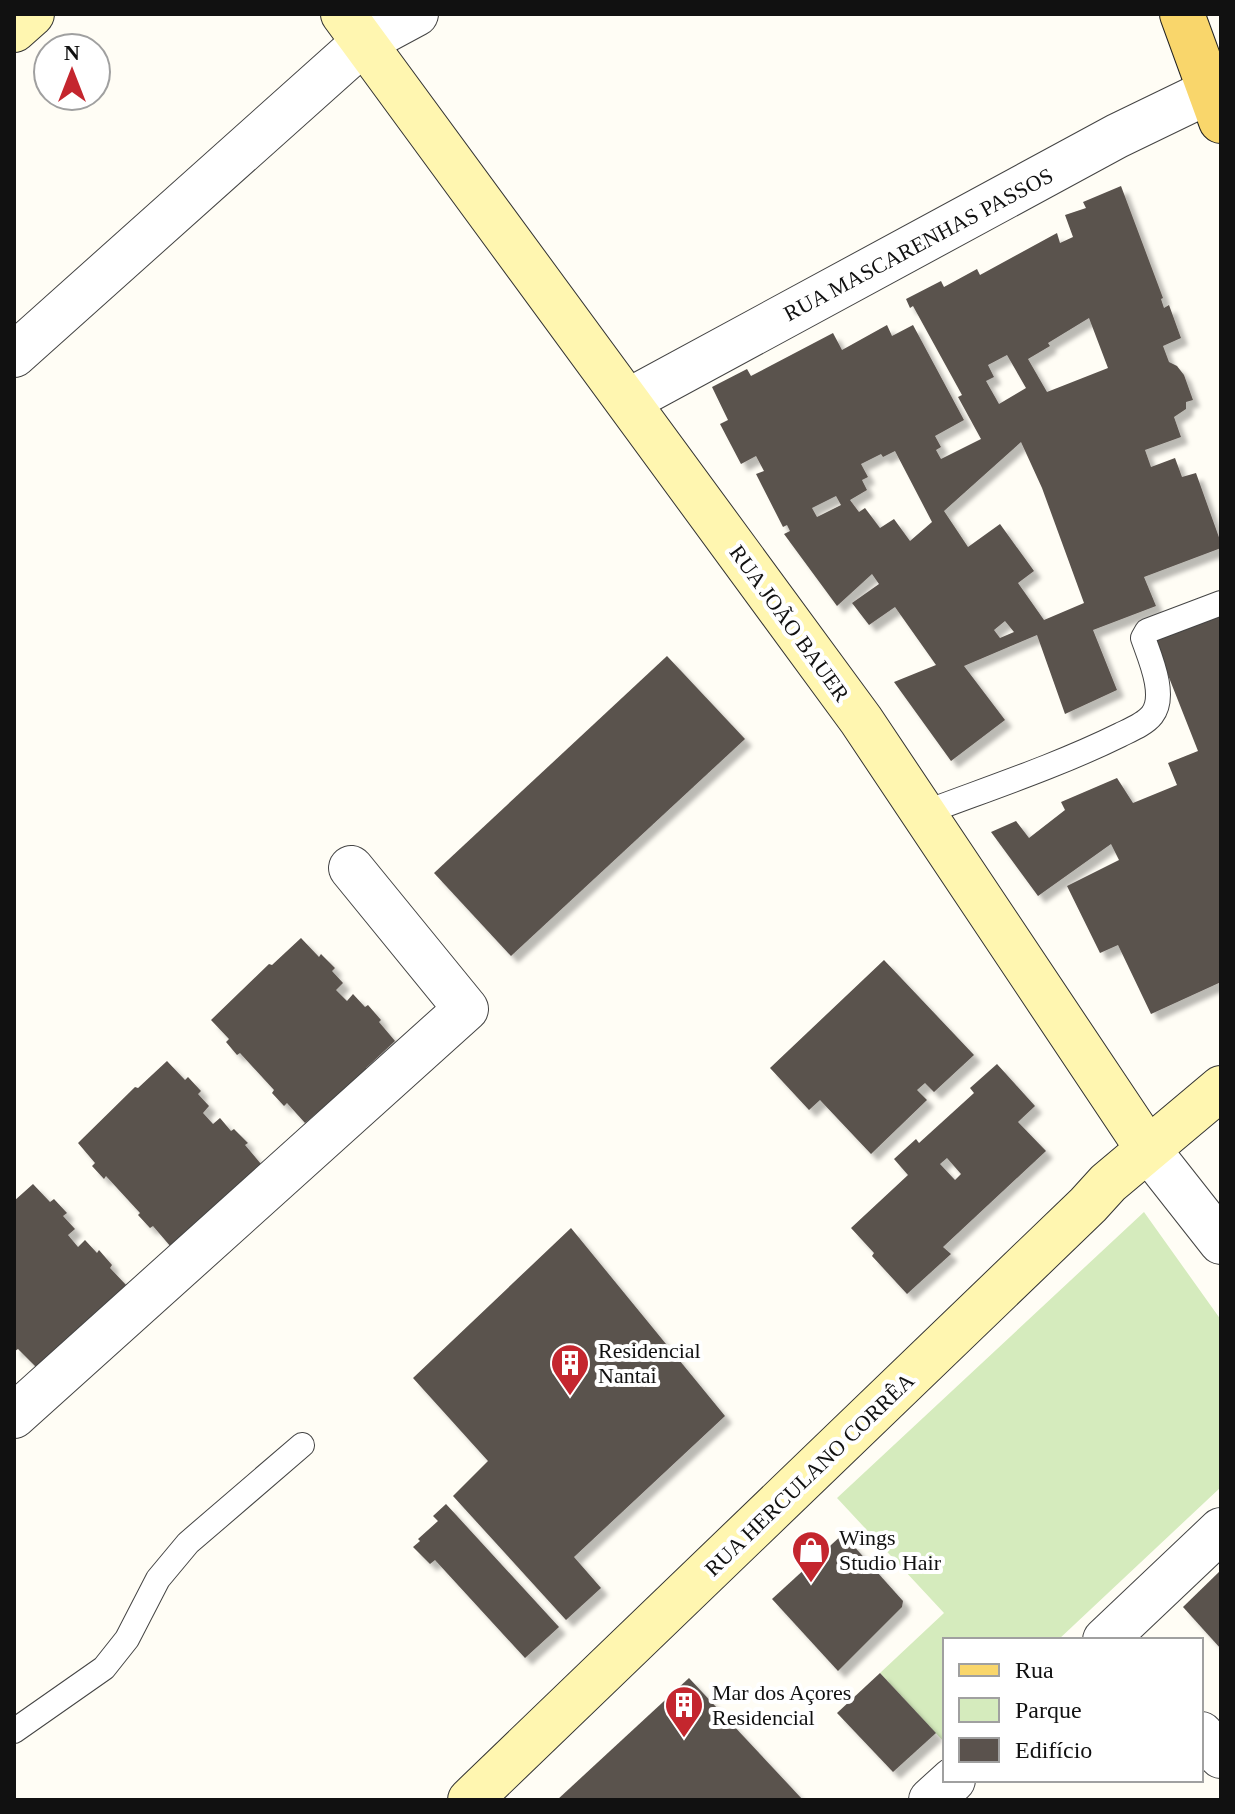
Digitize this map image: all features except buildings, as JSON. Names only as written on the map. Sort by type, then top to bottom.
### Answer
[{"type":"main road","points":[[1182,14],[1216,106]]},
{"type":"street","points":[[14,30],[32,14]]},
{"type":"street","points":[[14,355],[353,28],[416,14]]},
{"type":"street","name":"RUA JOÃO BAUER","points":[[353,28],[861,720],[1147,1148],[1221,1242]]},
{"type":"street","name":"RUA MASCARENHAS PASSOS","points":[[628,401],[1117,136],[1216,106]]},
{"type":"street","points":[[14,1416],[466,1009],[351,868]]},
{"type":"street","name":"RUA HERCULANO CORRÊA","points":[[470,1800],[1108,1183],[1221,1088]]},
{"type":"street","points":[[1112,1638],[1221,1530]]},
{"type":"street","points":[[1203,1736],[1221,1756]]},
{"type":"street","points":[[931,1800],[951,1782]]},
{"type":"lane","points":[[924,813],[1089,750],[1152,715],[1159,696],[1143,638],[1147,631],[1221,603]]},
{"type":"lane","points":[[14,1731],[104,1668],[127,1639],[158,1579],[188,1543],[302,1445]]},
{"type":"green space","points":[[1144,1212],[1221,1320],[1221,1487],[1060,1638],[943,1638],[943,1741],[880,1673],[944,1613],[837,1498]]},
{"type":"place","name":"Residencial Nantai","points":[[570,1397]]},
{"type":"place","name":"Wings Studio Hair","points":[[811,1584]]},
{"type":"place","name":"Mar dos Açores Residencial","points":[[684,1739]]}]
